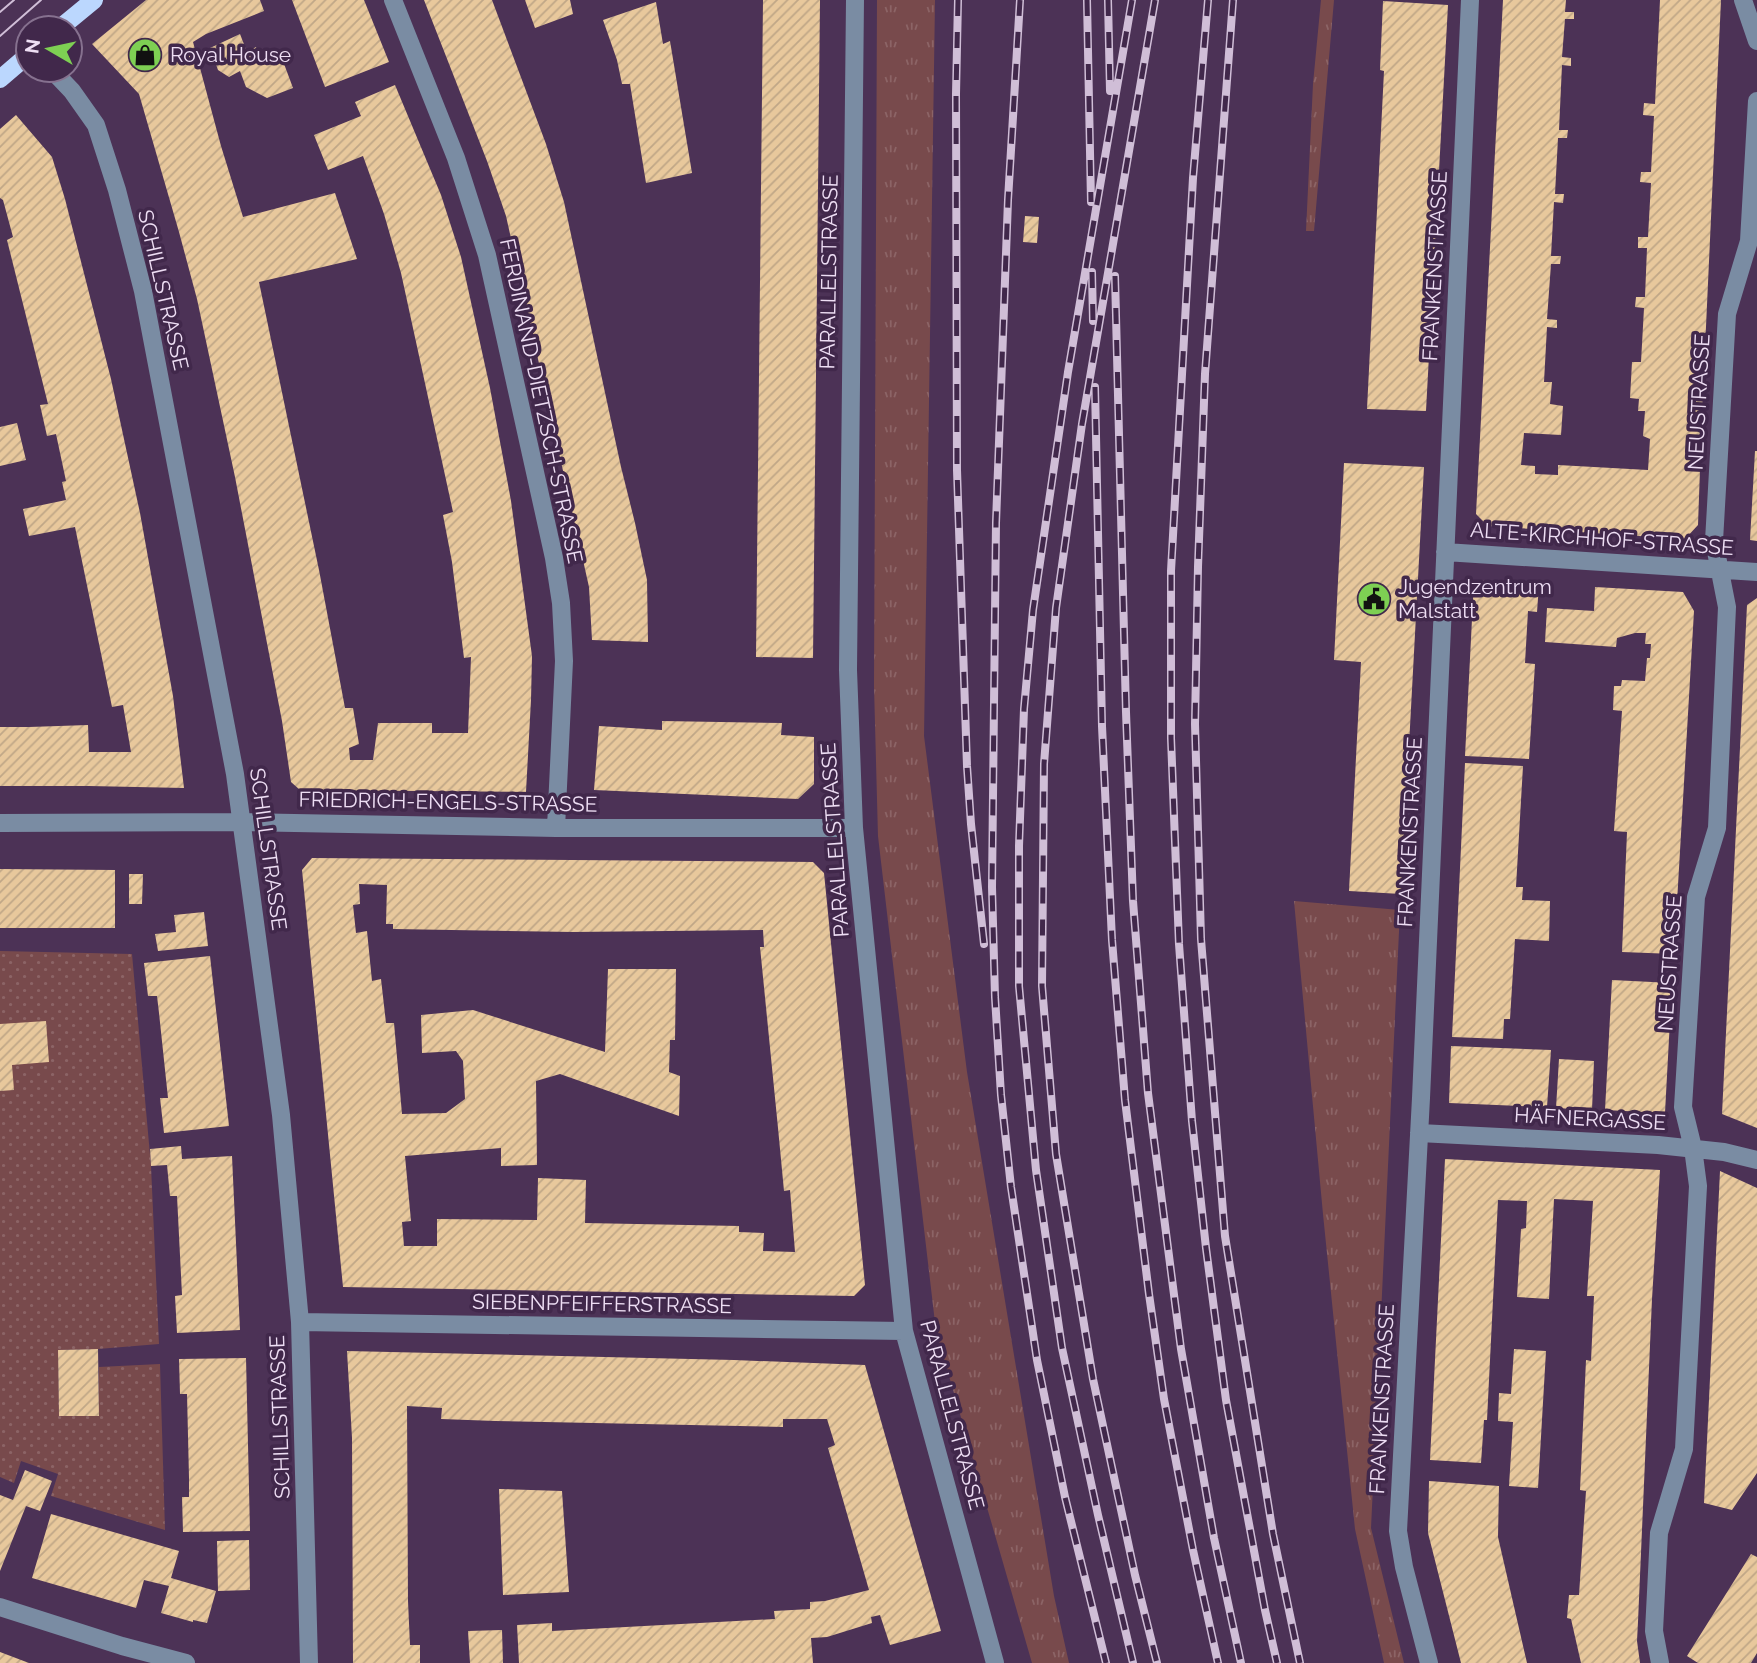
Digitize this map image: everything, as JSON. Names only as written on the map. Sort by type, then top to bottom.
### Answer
[{"type":"main road","points":[[77,14],[94,0]]},
{"type":"main road","points":[[0,79],[14,67]]},
{"type":"street","name":"FERDINAND-DIETZSCH-STRASSE","points":[[393,0],[456,158],[487,254],[554,558],[561,603],[564,661],[556,828]]},
{"type":"street","name":"PARALLELSTRASSE","points":[[855,0],[848,670],[854,828],[904,1331],[995,1663]]},
{"type":"street","name":"FRANKENSTRASSE","points":[[1430,1663],[1404,1567],[1398,1531],[1419,1133],[1470,0]]},
{"type":"street","points":[[1743,0],[1757,41]]},
{"type":"street","name":"SCHILLSTRASSE","points":[[65,84],[96,125],[117,190],[143,291],[235,774],[281,1115],[300,1322],[309,1663]]},
{"type":"street","name":"NEUSTRASSE","points":[[1660,1663],[1654,1631],[1659,1533],[1684,1449],[1699,1186],[1683,1107],[1696,897],[1717,828],[1727,607],[1714,541],[1727,314],[1749,241],[1757,101]]},
{"type":"street","name":"ALTE-KIRCHHOF-STRASSE","points":[[1445,552],[1757,572]]},
{"type":"street","name":"FRIEDRICH-ENGELS-STRASSE","points":[[0,823],[242,822],[556,828],[854,828]]},
{"type":"street","name":"HÄFNERGASSE","points":[[1419,1133],[1693,1148],[1757,1160]]},
{"type":"street","name":"SIEBENPFEIFFERSTRASSE","points":[[300,1322],[904,1331]]},
{"type":"street","points":[[0,1608],[186,1663]]},
{"type":"green space","points":[[877,0],[935,0],[924,736],[967,1072],[1054,1596],[1069,1663],[1032,1663],[936,1331],[878,836],[874,686]]},
{"type":"green space","points":[[1321,0],[1334,0],[1314,231],[1306,231],[1313,84]]},
{"type":"green space","points":[[1294,901],[1400,910],[1371,1528],[1404,1663],[1384,1663],[1355,1529]]},
{"type":"green space","points":[[0,951],[132,954],[151,1166],[159,1344],[58,1350],[59,1416],[99,1415],[99,1367],[160,1364],[165,1530],[51,1496],[58,1474],[21,1461],[14,1483],[0,1477]]},
{"type":"building","points":[[146,0],[260,0],[264,11],[206,34],[193,42],[243,217],[335,193],[357,259],[259,282],[345,708],[353,708],[359,744],[349,748],[350,760],[373,760],[378,723],[432,723],[432,733],[468,733],[471,657],[464,658],[443,515],[453,512],[401,273],[363,156],[328,170],[314,135],[361,116],[355,102],[395,85],[441,195],[461,257],[490,388],[511,501],[532,656],[526,792],[300,790],[291,782],[282,721],[235,477],[197,299],[179,232],[139,94],[92,44]]},
{"type":"building","points":[[292,0],[364,0],[389,62],[325,87]]},
{"type":"building","points":[[424,0],[492,0],[546,144],[564,202],[647,580],[648,642],[592,640],[589,587],[506,216]]},
{"type":"building","points":[[525,0],[570,0],[573,14],[535,28]]},
{"type":"building","points":[[763,0],[820,0],[813,658],[756,657]]},
{"type":"building","points":[[1503,0],[1566,0],[1565,12],[1574,12],[1574,19],[1565,19],[1562,57],[1571,58],[1571,66],[1562,65],[1559,130],[1568,130],[1567,138],[1558,138],[1555,194],[1564,194],[1563,203],[1554,202],[1551,256],[1561,256],[1560,264],[1551,264],[1547,319],[1557,320],[1557,328],[1547,327],[1544,382],[1552,382],[1550,404],[1563,406],[1561,435],[1524,433],[1521,465],[1535,466],[1535,474],[1558,475],[1558,465],[1648,470],[1650,439],[1643,436],[1645,411],[1638,411],[1639,399],[1630,398],[1632,362],[1641,362],[1644,308],[1635,307],[1636,297],[1645,297],[1647,248],[1638,248],[1638,237],[1648,237],[1651,183],[1640,182],[1641,172],[1651,172],[1654,116],[1643,115],[1644,103],[1655,104],[1660,0],[1721,0],[1698,525],[1685,539],[1488,526],[1476,514]]},
{"type":"building","points":[[1383,1],[1448,5],[1426,411],[1367,409],[1384,71],[1380,70]]},
{"type":"building","points":[[656,2],[663,44],[670,41],[692,173],[646,183],[630,84],[622,84],[603,20]]},
{"type":"building","points":[[240,34],[247,52],[256,47],[261,61],[280,53],[293,88],[267,98],[246,87],[240,71],[229,77],[218,70],[210,48]]},
{"type":"building","points":[[16,115],[52,157],[111,379],[140,513],[173,696],[184,788],[0,786],[0,727],[88,725],[89,752],[131,752],[123,705],[112,707],[75,527],[29,536],[23,509],[66,500],[62,482],[66,481],[56,434],[47,436],[40,405],[48,404],[7,240],[13,237],[3,200],[0,198],[0,129]]},
{"type":"building","points":[[1025,216],[1039,217],[1037,243],[1023,242]]},
{"type":"building","points":[[17,423],[26,460],[0,466],[0,427]]},
{"type":"building","points":[[1757,451],[1757,541],[1750,540]]},
{"type":"building","points":[[1344,463],[1424,467],[1401,894],[1349,891],[1361,662],[1334,660]]},
{"type":"building","points":[[1474,580],[1539,585],[1537,612],[1528,611],[1525,663],[1535,664],[1529,759],[1465,756]]},
{"type":"building","points":[[1595,587],[1683,592],[1694,611],[1674,954],[1622,952],[1627,832],[1614,831],[1622,711],[1613,710],[1614,686],[1621,686],[1622,680],[1645,681],[1651,644],[1645,644],[1646,633],[1617,638],[1616,647],[1545,642],[1547,608],[1594,611]]},
{"type":"building","points":[[1757,598],[1757,1128],[1722,1114],[1747,605]]},
{"type":"building","points":[[662,721],[782,723],[781,735],[814,737],[814,784],[798,799],[594,790],[599,726],[662,730]]},
{"type":"building","points":[[1465,763],[1523,766],[1516,887],[1523,887],[1522,900],[1550,901],[1549,941],[1515,939],[1510,1019],[1504,1019],[1503,1039],[1452,1037]]},
{"type":"building","points":[[312,858],[813,862],[824,873],[865,1285],[854,1296],[343,1287],[302,870]],"holes":[[[359,884],[387,885],[386,924],[393,924],[393,929],[573,932],[763,930],[764,947],[760,947],[784,1191],[790,1190],[795,1252],[763,1251],[764,1233],[739,1232],[739,1226],[585,1223],[586,1180],[538,1178],[537,1220],[437,1219],[437,1246],[404,1246],[402,1222],[411,1221],[405,1156],[501,1148],[501,1166],[537,1165],[536,1081],[560,1074],[679,1116],[680,1076],[669,1072],[670,1040],[675,1040],[676,969],[608,969],[605,1052],[473,1010],[421,1015],[422,1053],[456,1051],[463,1061],[465,1099],[446,1113],[402,1114],[394,1023],[386,1023],[381,979],[372,981],[367,931],[356,933],[353,905],[360,904]]]},
{"type":"building","points":[[0,869],[115,870],[115,928],[0,928]]},
{"type":"building","points":[[129,874],[143,874],[142,904],[129,904]]},
{"type":"building","points":[[204,912],[208,946],[158,951],[155,934],[176,932],[174,915]]},
{"type":"building","points":[[210,956],[229,1126],[164,1133],[160,1098],[168,1098],[157,996],[148,996],[144,963]]},
{"type":"building","points":[[1612,980],[1672,983],[1665,1113],[1605,1110]]},
{"type":"building","points":[[46,1021],[49,1062],[12,1065],[14,1090],[0,1091],[0,1024]]},
{"type":"building","points":[[1451,1046],[1551,1050],[1547,1107],[1449,1103]]},
{"type":"building","points":[[1559,1059],[1594,1061],[1592,1110],[1556,1108]]},
{"type":"building","points":[[181,1146],[182,1159],[232,1156],[240,1330],[177,1333],[175,1296],[182,1295],[177,1196],[170,1196],[167,1165],[151,1166],[150,1149]]},
{"type":"building","points":[[1445,1159],[1660,1170],[1637,1641],[1640,1663],[1581,1663],[1571,1619],[1567,1618],[1569,1595],[1579,1595],[1586,1491],[1580,1490],[1586,1360],[1591,1361],[1594,1296],[1587,1296],[1593,1201],[1554,1199],[1549,1299],[1517,1297],[1521,1229],[1526,1228],[1527,1201],[1498,1200],[1487,1420],[1484,1420],[1481,1463],[1430,1460]]},
{"type":"building","points":[[1720,1171],[1757,1188],[1757,1473],[1732,1510],[1704,1503]]},
{"type":"building","points":[[98,1349],[99,1416],[59,1416],[58,1350]]},
{"type":"building","points":[[1514,1349],[1546,1351],[1538,1488],[1509,1486],[1513,1422],[1498,1421],[1499,1393],[1511,1394]]},
{"type":"building","points":[[347,1351],[865,1365],[941,1631],[890,1645],[880,1615],[871,1617],[872,1623],[827,1637],[811,1638],[813,1663],[519,1663],[517,1625],[552,1623],[552,1631],[775,1619],[774,1611],[810,1609],[810,1602],[869,1590],[828,1448],[835,1445],[827,1419],[783,1419],[783,1427],[495,1421],[441,1419],[442,1408],[407,1406],[410,1645],[420,1645],[420,1663],[353,1663],[352,1438]]},
{"type":"building","points":[[246,1358],[250,1531],[183,1532],[182,1497],[189,1497],[189,1478],[187,1394],[180,1394],[179,1359]]},
{"type":"building","points":[[25,1470],[52,1481],[40,1511],[26,1506],[0,1571],[0,1495],[13,1500]]},
{"type":"building","points":[[1429,1481],[1499,1486],[1498,1537],[1527,1663],[1461,1663],[1428,1533]]},
{"type":"building","points":[[499,1489],[562,1491],[569,1592],[503,1595]]},
{"type":"building","points":[[51,1514],[179,1551],[171,1578],[216,1591],[207,1623],[161,1613],[169,1586],[144,1580],[136,1608],[32,1578]]},
{"type":"building","points":[[249,1540],[250,1590],[218,1591],[217,1541]]},
{"type":"building","points":[[1751,1554],[1757,1557],[1757,1653],[1751,1663],[1698,1663],[1687,1656]]},
{"type":"building","points":[[502,1630],[503,1663],[470,1663],[468,1631]]},
{"type":"building","points":[[0,1652],[29,1663],[0,1663]]},
{"type":"tram line","points":[[0,12],[14,0]]},
{"type":"tram line","points":[[0,36],[41,0]]},
{"type":"railway","points":[[958,0],[957,470],[967,766],[984,944]]},
{"type":"railway","points":[[1020,0],[1008,200],[996,523],[992,887],[995,997],[1001,1095],[1011,1187],[1037,1360],[1065,1497],[1106,1663]]},
{"type":"railway","points":[[1087,0],[1091,202]]},
{"type":"railway","points":[[1108,0],[1110,91]]},
{"type":"railway","points":[[1132,0],[1068,372],[1033,610],[1024,709],[1019,846],[1019,986],[1036,1170],[1062,1348],[1133,1663]]},
{"type":"railway","points":[[1155,0],[1082,424],[1056,608],[1044,764],[1042,986],[1056,1154],[1093,1379],[1135,1575],[1157,1663]]},
{"type":"railway","points":[[1208,0],[1193,178],[1171,571],[1171,738],[1179,944],[1192,1121],[1226,1400],[1277,1663]]},
{"type":"railway","points":[[1233,0],[1205,374],[1198,567],[1195,724],[1201,939],[1225,1236],[1273,1534],[1300,1663]]},
{"type":"railway","points":[[1092,272],[1093,321]]},
{"type":"railway","points":[[1115,276],[1133,901],[1148,1093],[1181,1349],[1214,1538],[1241,1663]]},
{"type":"railway","points":[[1095,387],[1102,726],[1112,940],[1125,1100],[1164,1399],[1218,1663]]},
{"type":"place","name":"Royal House","points":[[145,55]]},
{"type":"place","name":"Jugendzentrum Malstatt","points":[[1374,599]]}]
